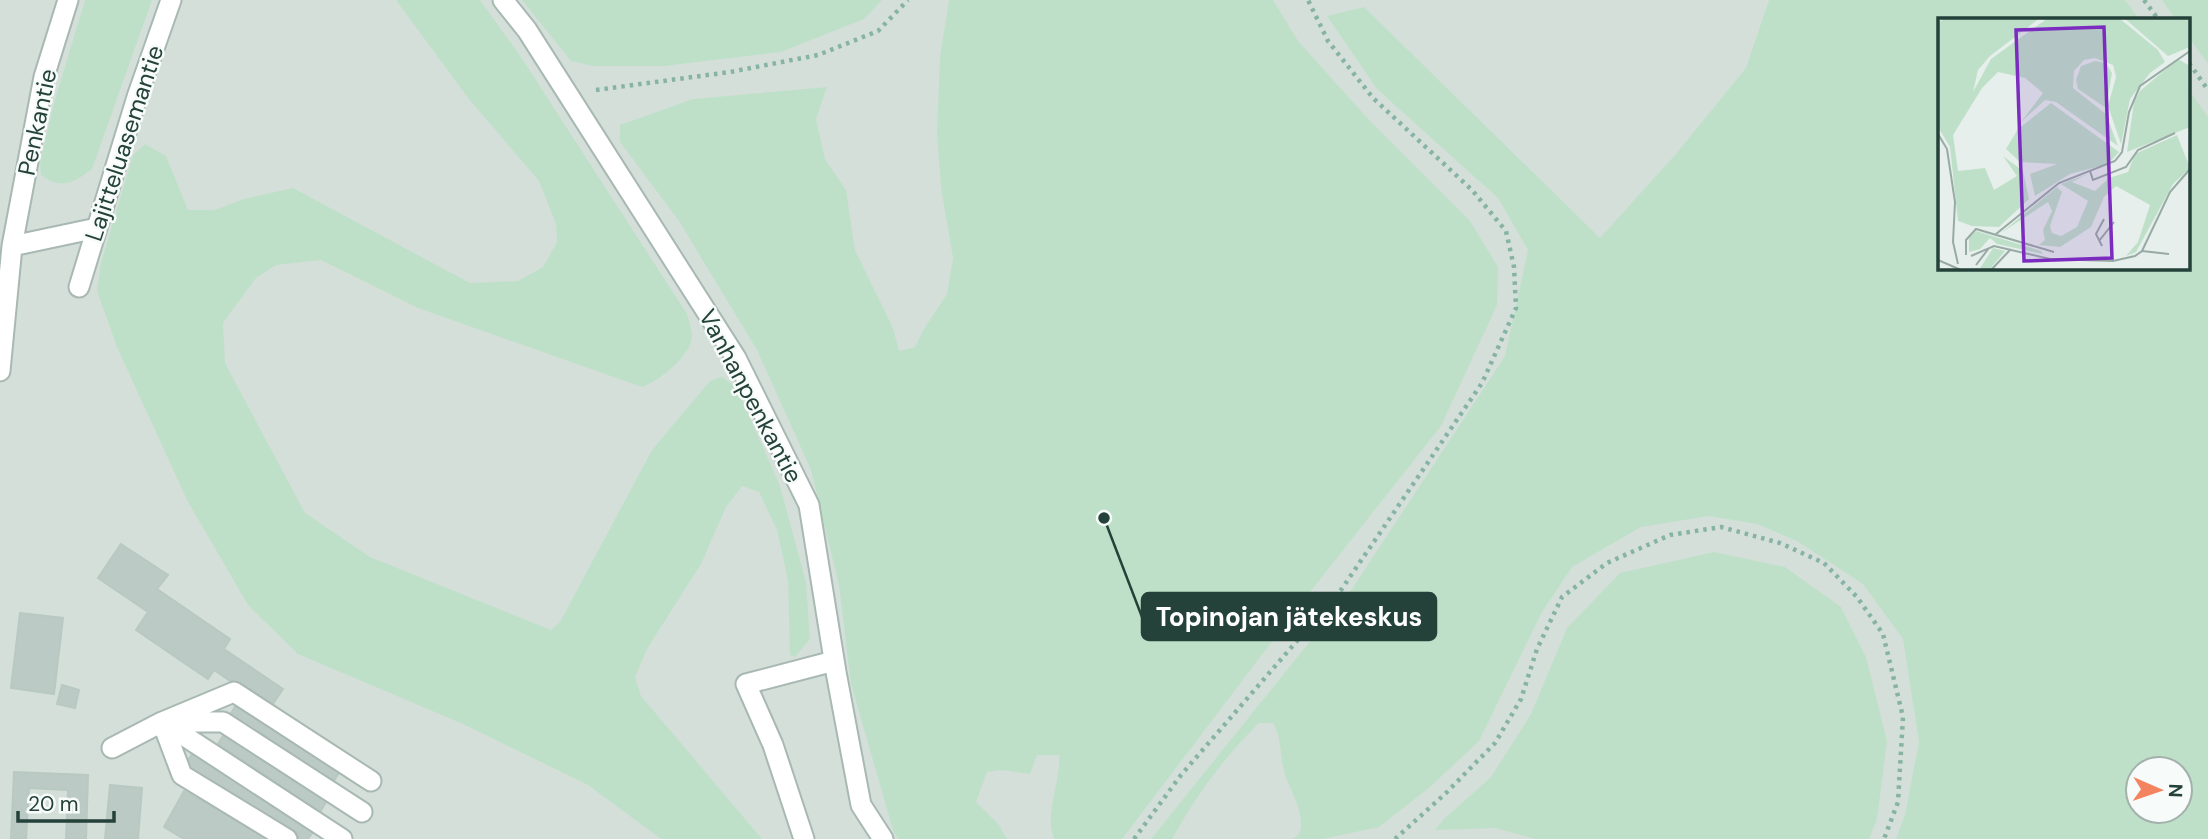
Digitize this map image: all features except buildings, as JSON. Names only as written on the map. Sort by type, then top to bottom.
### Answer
[{"type":"lane","name":"Penkantie","points":[[0,371],[12,246],[44,77],[68,0]]},
{"type":"lane","name":"Lajitteluasemantie","points":[[79,287],[136,97],[171,0]]},
{"type":"lane","name":"Vanhanpenkantie","points":[[503,0],[527,30],[736,358],[809,505],[861,805],[883,839]]},
{"type":"lane","points":[[12,246],[97,228]]},
{"type":"lane","points":[[804,839],[773,745],[746,684],[834,661]]},
{"type":"lane","points":[[112,748],[162,722],[234,692],[371,780]]},
{"type":"lane","points":[[162,722],[223,722],[362,811]]},
{"type":"lane","points":[[162,722],[182,775],[287,839]]},
{"type":"lane","points":[[162,722],[342,839]]},
{"type":"path","points":[[568,93],[730,72],[818,55],[878,30],[908,0]]},
{"type":"path","points":[[1134,839],[1181,775],[1341,590],[1482,383],[1516,308],[1514,267],[1506,231],[1472,190],[1373,98],[1328,41],[1308,0]]},
{"type":"path","points":[[2144,0],[2157,18]]},
{"type":"path","points":[[2190,64],[2208,90]]},
{"type":"path","points":[[1395,839],[1446,793],[1495,743],[1521,699],[1536,649],[1562,597],[1607,562],[1670,535],[1721,527],[1780,543],[1824,563],[1857,597],[1883,634],[1903,717],[1898,802],[1884,839]]},
{"type":"shaded area","points":[[0,0],[2208,0],[2208,839],[0,839]]},
{"type":"green space","points":[[85,0],[152,0],[92,169],[73,181],[61,183],[41,175],[40,163],[54,103]]},
{"type":"green space","points":[[396,0],[480,0],[519,54],[687,314],[692,335],[688,349],[671,369],[642,387],[418,308],[321,260],[276,265],[256,278],[223,323],[225,363],[305,513],[370,557],[551,630],[560,622],[652,450],[710,381],[722,377],[737,388],[780,486],[806,582],[810,639],[795,657],[790,655],[788,580],[777,530],[759,492],[742,486],[726,507],[701,564],[647,649],[635,677],[641,696],[762,839],[661,839],[588,785],[463,724],[298,654],[248,605],[187,500],[117,347],[97,291],[101,263],[133,155],[145,144],[166,156],[188,210],[214,210],[244,199],[293,188],[470,283],[518,281],[543,267],[557,242],[556,224],[539,181],[468,98]]},
{"type":"green space","points":[[522,0],[882,0],[864,19],[781,52],[664,66],[593,66],[571,61]]},
{"type":"green space","points":[[949,0],[1273,0],[1298,41],[1370,121],[1470,221],[1498,267],[1497,305],[1441,426],[1299,606],[1122,839],[1054,839],[1051,819],[1059,755],[1037,755],[1030,774],[1002,770],[987,772],[976,802],[999,825],[1007,839],[899,839],[894,833],[851,684],[839,585],[811,470],[757,350],[679,221],[620,142],[620,125],[693,99],[827,87],[816,119],[825,159],[846,190],[855,250],[893,328],[899,351],[915,347],[947,294],[953,258],[941,188],[937,133],[940,57]]},
{"type":"green space","points":[[1769,0],[2125,0],[2138,18],[1938,18],[1938,270],[2190,270],[2190,91],[2208,117],[2208,839],[1896,839],[1905,815],[1919,742],[1903,639],[1863,584],[1797,541],[1757,524],[1709,516],[1641,527],[1572,567],[1542,612],[1479,741],[1429,788],[1379,827],[1323,839],[1292,839],[1300,832],[1301,819],[1283,767],[1278,734],[1273,723],[1259,723],[1211,778],[1172,839],[1151,839],[1352,589],[1505,356],[1528,250],[1498,198],[1377,89],[1327,16],[1364,7],[1600,238],[1675,155],[1746,68]]},
{"type":"green space","points":[[2162,0],[2208,0],[2208,64],[2190,39],[2190,18],[2174,18]]},
{"type":"green space","points":[[1714,552],[1785,567],[1841,607],[1866,657],[1887,741],[1877,819],[1869,839],[1535,839],[1495,828],[1435,830],[1491,777],[1531,714],[1567,628],[1620,573]]},
{"type":"place","name":"Topinojan jätekeskus","points":[[1104,518]]}]
